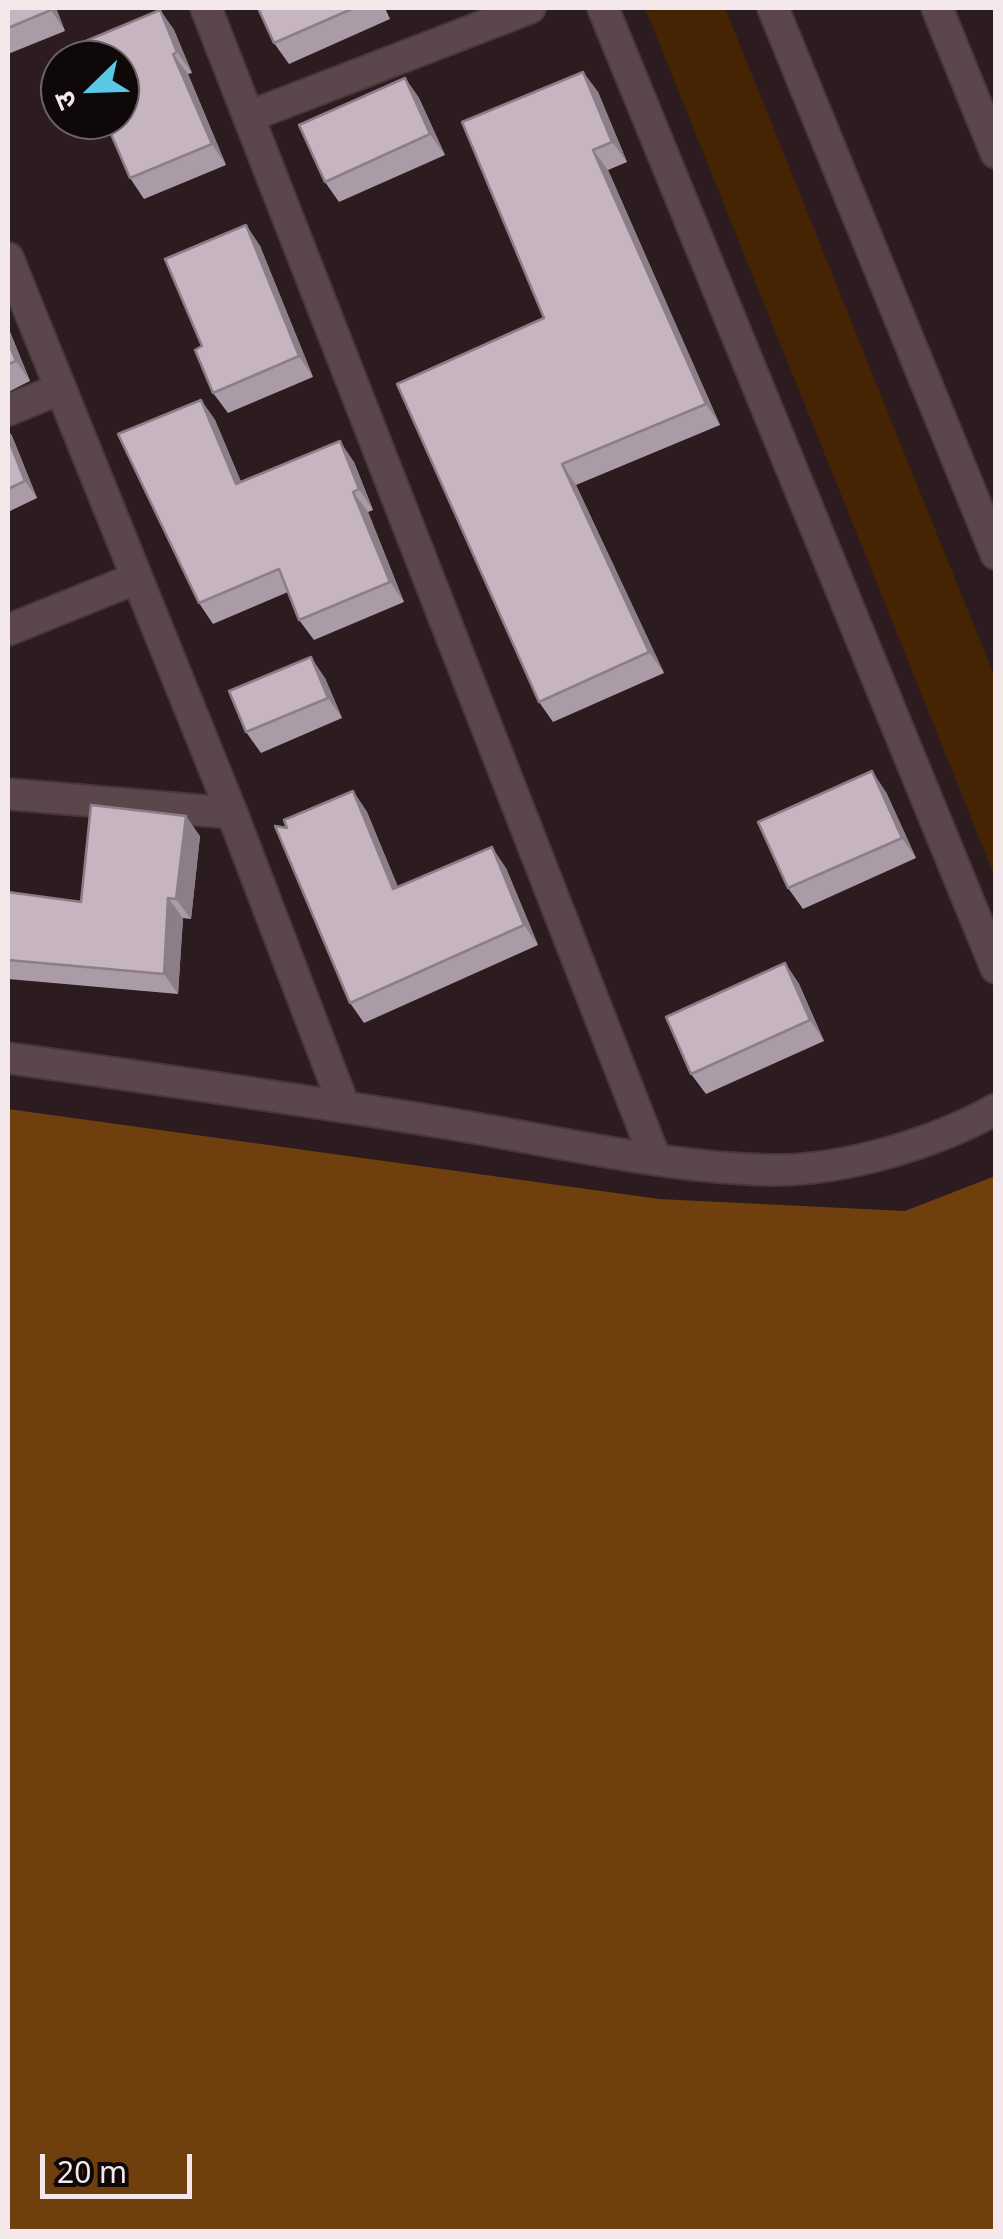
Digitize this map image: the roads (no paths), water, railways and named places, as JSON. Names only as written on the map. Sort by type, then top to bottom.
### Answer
[{"type":"street","points":[[206,8],[655,1158]]},
{"type":"street","points":[[250,116],[530,8]]},
{"type":"street","points":[[603,8],[996,968]]},
{"type":"street","points":[[773,8],[996,554]]},
{"type":"street","points":[[936,8],[996,153]]},
{"type":"street","points":[[8,258],[232,813],[344,1106]]},
{"type":"street","points":[[8,410],[60,389]]},
{"type":"street","points":[[8,630],[136,578]]},
{"type":"street","points":[[8,794],[232,813]]},
{"type":"street","points":[[8,1058],[344,1106],[655,1158],[773,1170],[873,1157],[962,1128],[996,1110]]}]
